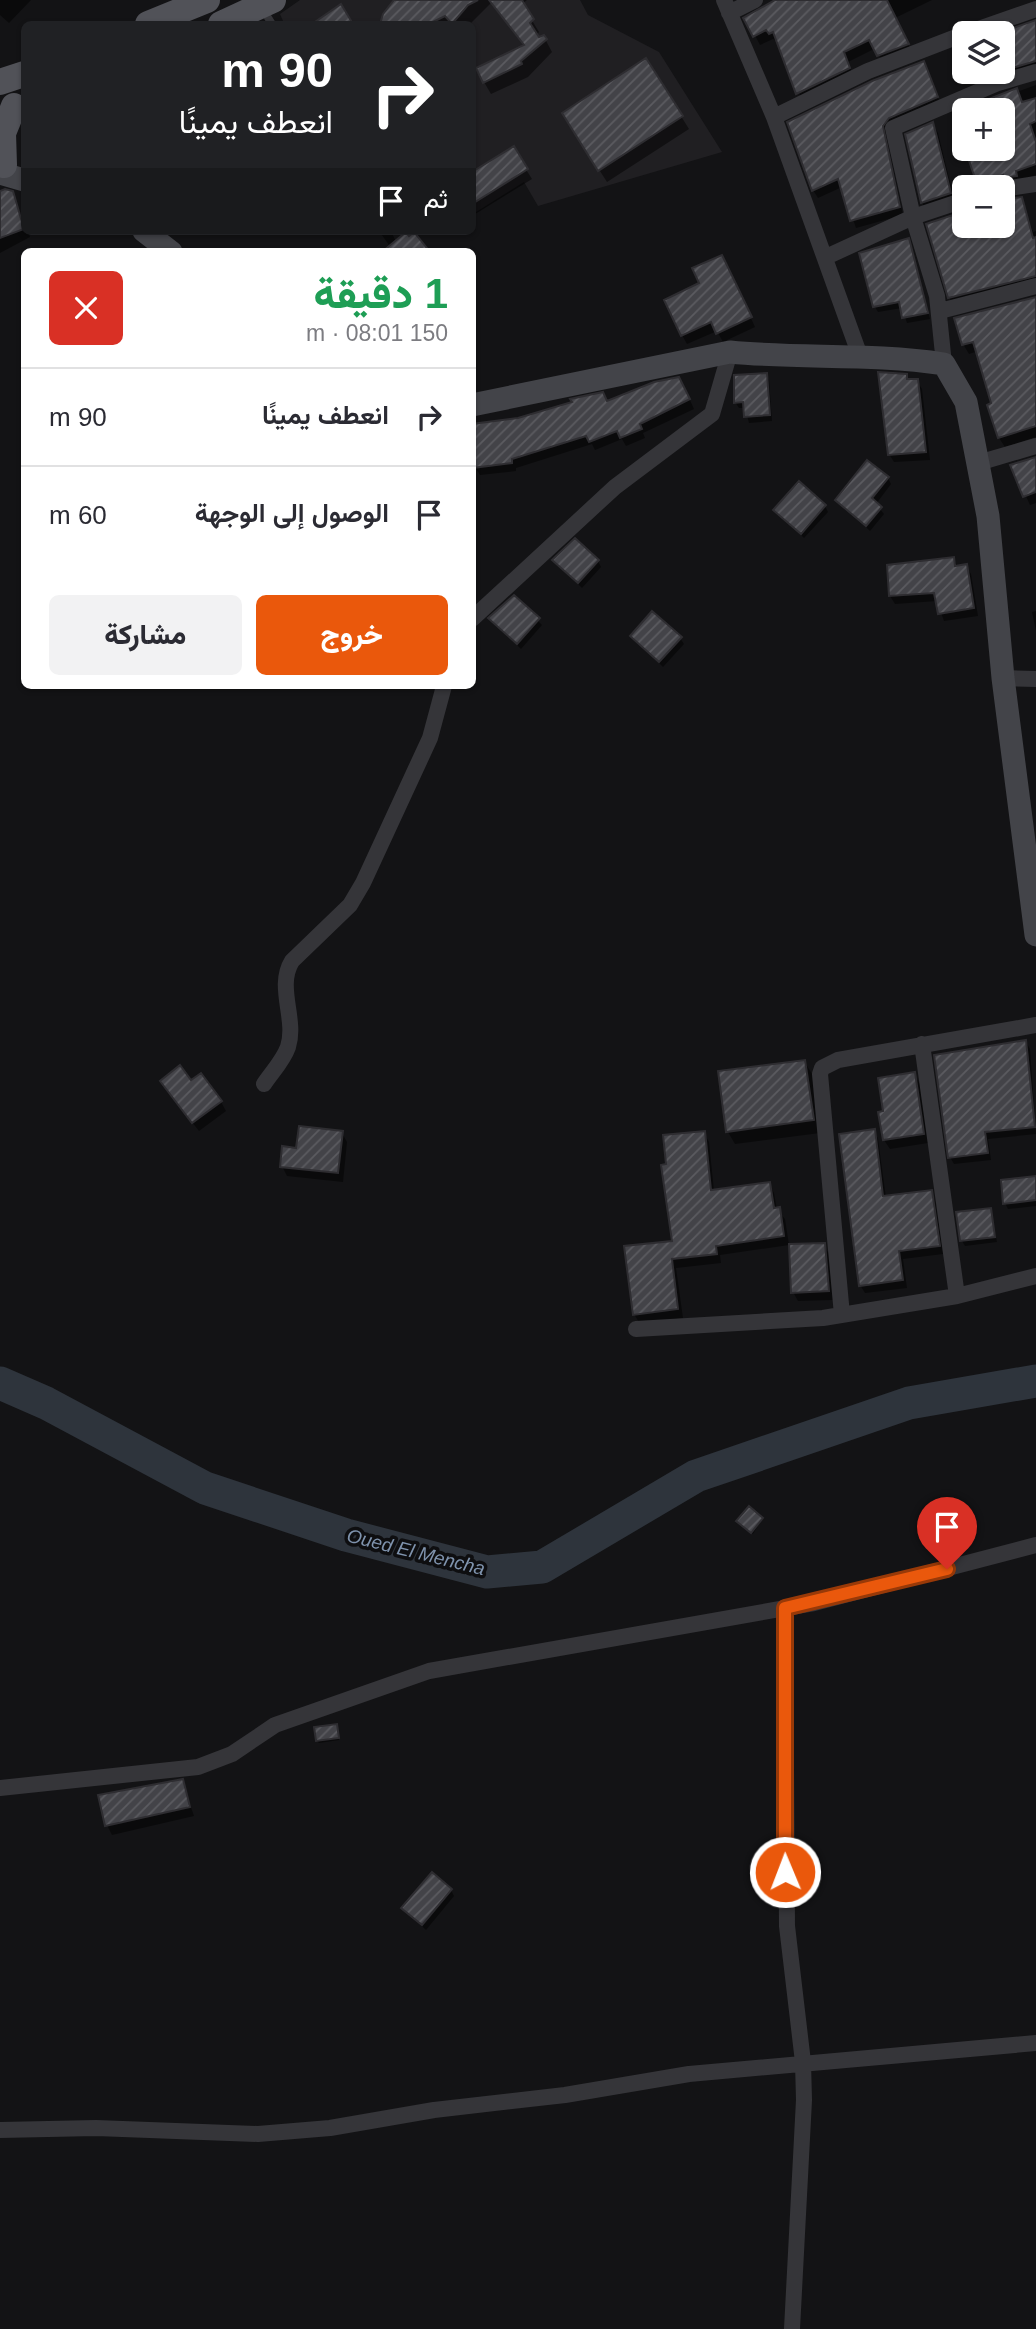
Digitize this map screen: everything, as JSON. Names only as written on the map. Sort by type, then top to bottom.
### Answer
[{"type":"main road","points":[[156,21],[208,0]]},
{"type":"main road","points":[[229,21],[266,8]]},
{"type":"main road","points":[[0,82],[21,75]]},
{"type":"main road","points":[[9,171],[3,133],[13,106]]},
{"type":"main road","points":[[149,235],[166,248]]},
{"type":"main road","points":[[476,404],[730,352],[860,356],[944,364],[966,402],[988,516],[1003,678],[1036,935]]},
{"type":"street","points":[[755,0],[726,7],[774,117],[860,356]]},
{"type":"street","points":[[1002,21],[1036,9]]},
{"type":"street","points":[[774,117],[868,71],[952,39]]},
{"type":"street","points":[[944,364],[940,311],[913,217],[892,128],[998,83],[1036,72]]},
{"type":"street","points":[[1015,187],[1036,184]]},
{"type":"street","points":[[826,257],[896,228],[913,217],[952,204]]},
{"type":"street","points":[[940,311],[1036,286]]},
{"type":"street","points":[[476,615],[615,487],[712,414],[730,352]]},
{"type":"street","points":[[978,463],[1036,446]]},
{"type":"street","points":[[1003,678],[1036,679]]},
{"type":"street","points":[[264,1084],[288,1046],[290,1029],[287,970],[295,958],[350,905],[363,883],[430,738],[443,689]]},
{"type":"street","points":[[842,1315],[820,1074],[830,1062],[1036,1025]]},
{"type":"street","points":[[922,1044],[957,1296]]},
{"type":"street","points":[[636,1329],[842,1315],[957,1296],[1036,1276]]},
{"type":"street","points":[[0,1788],[198,1767],[232,1754],[286,1721],[429,1671],[844,1596],[1036,1545]]},
{"type":"street","points":[[785,1608],[787,1926],[803,2062],[792,2329]]},
{"type":"street","points":[[0,2130],[96,2128],[258,2134],[330,2128],[434,2110],[565,2095],[689,2074],[1036,2043]]},
{"type":"shaded area","points":[[300,0],[580,0],[588,15],[659,52],[722,152],[538,206],[524,182],[476,212],[476,21],[283,21],[280,14]]},
{"type":"building","points":[[394,0],[478,0],[468,5],[455,21],[449,21],[445,16],[435,21],[381,21]]},
{"type":"building","points":[[489,0],[522,0],[534,19],[530,23],[539,37],[544,35],[547,39],[521,61],[522,64],[483,83],[476,68],[524,45]]},
{"type":"building","points":[[775,0],[887,0],[909,44],[877,56],[869,40],[844,52],[850,68],[796,94],[773,32],[769,34],[766,30],[753,37],[743,18]]},
{"type":"building","points":[[341,4],[351,21],[316,21]]},
{"type":"building","points":[[1036,20],[1036,61],[1015,67],[1015,27]]},
{"type":"building","points":[[646,58],[683,116],[598,171],[562,113]]},
{"type":"building","points":[[924,61],[938,97],[889,118],[883,126],[900,207],[850,221],[838,179],[812,191],[787,122],[872,81]]},
{"type":"building","points":[[1017,88],[1022,102],[1036,98],[1036,121],[1030,124],[1036,142],[1036,164],[1016,171],[1017,176],[974,175],[969,161],[1015,161],[1015,98],[992,98]]},
{"type":"building","points":[[933,122],[951,193],[921,203],[905,134]]},
{"type":"building","points":[[514,146],[528,169],[476,202],[476,170]]},
{"type":"building","points":[[0,191],[13,191],[21,219],[21,230],[0,238]]},
{"type":"building","points":[[1022,197],[1033,238],[1036,237],[1036,276],[948,298],[926,224],[952,215],[952,238],[1015,238],[1015,198]]},
{"type":"building","points":[[402,235],[416,235],[427,248],[387,248]]},
{"type":"building","points":[[909,238],[928,313],[902,318],[899,302],[873,307],[859,253]]},
{"type":"building","points":[[722,255],[752,317],[716,334],[711,322],[681,336],[664,300],[699,283],[692,268]]},
{"type":"building","points":[[1036,297],[1036,426],[998,438],[987,405],[991,403],[973,342],[962,345],[954,318]]},
{"type":"building","points":[[878,372],[907,374],[907,379],[918,379],[926,452],[888,455]]},
{"type":"building","points":[[767,373],[770,415],[744,417],[743,402],[734,403],[734,375]]},
{"type":"building","points":[[679,377],[690,399],[640,424],[642,429],[620,438],[617,431],[589,442],[586,436],[512,459],[512,463],[476,468],[476,423],[518,418],[572,402],[570,399],[603,392],[607,401],[654,382]]},
{"type":"building","points":[[1036,457],[1036,492],[1023,497],[1010,465]]},
{"type":"building","points":[[867,460],[889,477],[872,498],[882,507],[866,526],[835,500]]},
{"type":"building","points":[[799,481],[826,505],[801,534],[773,510]]},
{"type":"building","points":[[575,538],[599,560],[578,583],[552,560]]},
{"type":"building","points":[[954,557],[955,566],[967,564],[974,608],[938,614],[934,593],[889,596],[887,565]]},
{"type":"building","points":[[514,595],[540,618],[517,644],[488,618]]},
{"type":"building","points":[[652,611],[682,637],[659,662],[630,636]]},
{"type":"building","points":[[1026,1040],[1035,1127],[985,1132],[988,1153],[948,1158],[934,1055]]},
{"type":"building","points":[[805,1060],[814,1120],[726,1132],[718,1071]]},
{"type":"building","points":[[180,1065],[191,1080],[201,1073],[222,1101],[192,1123],[160,1081]]},
{"type":"building","points":[[915,1072],[924,1134],[883,1140],[878,1112],[883,1111],[878,1078]]},
{"type":"building","points":[[299,1126],[343,1131],[338,1173],[280,1167],[282,1146],[296,1148]]},
{"type":"building","points":[[875,1129],[883,1196],[932,1190],[940,1246],[899,1251],[903,1280],[859,1286],[839,1134]]},
{"type":"building","points":[[705,1131],[711,1190],[770,1182],[774,1208],[780,1207],[784,1236],[716,1246],[717,1254],[672,1259],[678,1309],[633,1315],[624,1246],[672,1241],[661,1165],[666,1164],[663,1135]]},
{"type":"building","points":[[1036,1176],[1036,1200],[1003,1204],[1001,1180]]},
{"type":"building","points":[[991,1208],[995,1237],[960,1241],[956,1212]]},
{"type":"building","points":[[825,1243],[829,1291],[791,1293],[789,1244]]},
{"type":"building","points":[[749,1506],[763,1518],[751,1533],[736,1521]]},
{"type":"building","points":[[337,1724],[339,1738],[316,1741],[314,1727]]},
{"type":"building","points":[[183,1779],[190,1807],[105,1826],[98,1795]]},
{"type":"building","points":[[432,1872],[452,1889],[422,1925],[401,1908]]},
{"type":"waterway","name":"Oued El Mencha","points":[[0,1383],[46,1403],[205,1488],[346,1535],[487,1572],[542,1567],[696,1476],[909,1403],[1036,1381]]},
{"type":"route","points":[[785,1872],[785,1608],[844,1596],[947,1569]]}]
